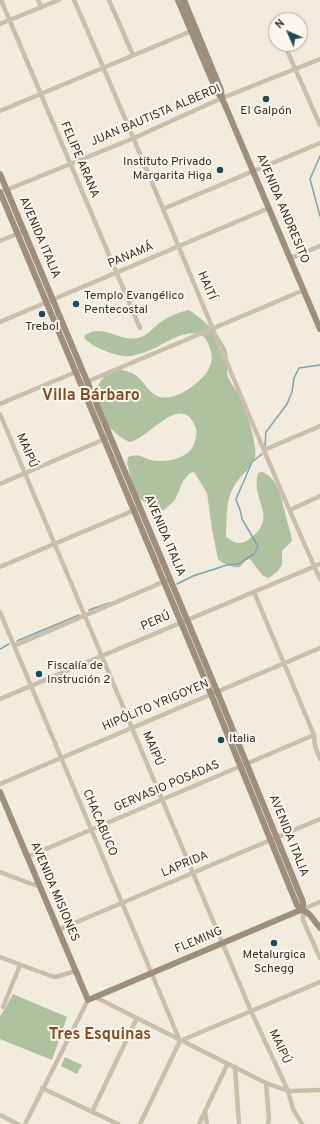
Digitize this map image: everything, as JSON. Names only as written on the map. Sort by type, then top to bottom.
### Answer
[{"type":"main road","name":"AVENIDA ANDRESITO","points":[[178,0],[193,30]]},
{"type":"main road","name":"AVENIDA ANDRESITO","points":[[184,0],[193,30],[217,92],[222,98],[320,329]]},
{"type":"main road","name":"AVENIDA ITALIA","points":[[0,174],[217,691],[244,765],[274,838],[303,902],[303,909],[310,915],[320,928]]},
{"type":"main road","name":"AVENIDA ITALIA","points":[[0,192],[211,694],[244,765]]},
{"type":"main road","name":"AVENIDA MISIONES","points":[[0,792],[88,1000]]},
{"type":"main road","name":"FLEMING","points":[[88,1000],[303,909]]},
{"type":"street","name":"FELIPE ARANA","points":[[1,0],[140,328]]},
{"type":"street","points":[[38,0],[41,7]]},
{"type":"street","points":[[0,24],[59,0]]},
{"type":"street","name":"HAITÍ","points":[[74,0],[104,67],[264,450],[320,579]]},
{"type":"street","points":[[109,0],[133,55]]},
{"type":"street","points":[[0,111],[193,30]]},
{"type":"street","points":[[288,52],[320,125]]},
{"type":"street","name":"JUAN BAUTISTA ALBERDI","points":[[0,192],[134,138],[222,98],[320,59]]},
{"type":"street","points":[[163,210],[320,143]]},
{"type":"street","name":"PANAMÁ","points":[[0,322],[269,208]]},
{"type":"street","points":[[0,241],[24,231]]},
{"type":"street","points":[[291,258],[320,246]]},
{"type":"street","points":[[81,384],[304,290]]},
{"type":"street","points":[[0,404],[82,369]]},
{"type":"street","name":"MAIPÚ","points":[[0,414],[222,943],[251,1011],[288,1091],[293,1109],[302,1124]]},
{"type":"street","points":[[264,450],[320,426]]},
{"type":"street","points":[[0,484],[110,436]]},
{"type":"street","points":[[290,510],[320,496]]},
{"type":"street","points":[[0,567],[140,507]]},
{"type":"street","name":"PERÚ","points":[[0,698],[320,564]]},
{"type":"street","points":[[14,646],[170,579]]},
{"type":"street","points":[[254,592],[314,736],[315,746],[320,759]]},
{"type":"street","name":"CHACABUCO","points":[[0,612],[180,1041]]},
{"type":"street","name":"HIPÓLITO YRIGOYEN","points":[[0,784],[320,648]]},
{"type":"street","name":"GERVASIO POSADAS","points":[[27,857],[314,736]]},
{"type":"street","points":[[315,746],[320,744]]},
{"type":"street","name":"LAPRIDA","points":[[58,930],[320,819]]},
{"type":"street","points":[[0,872],[40,887]]},
{"type":"street","name":"FLEMING","points":[[303,909],[320,902]]},
{"type":"street","name":"AVENIDA ITALIA","points":[[303,909],[303,920],[320,958]]},
{"type":"street","points":[[0,957],[51,976],[75,971]]},
{"type":"street","points":[[3,1007],[20,965]]},
{"type":"street","points":[[140,1124],[180,1041],[320,982]]},
{"type":"street","points":[[95,997],[266,1084],[288,1091],[320,1090]]},
{"type":"street","points":[[25,1124],[88,1000]]},
{"type":"street","points":[[92,1112],[137,1018]]},
{"type":"street","points":[[199,1124],[227,1064]]},
{"type":"street","points":[[234,1068],[239,1124]]},
{"type":"street","points":[[266,1084],[269,1118],[268,1124]]},
{"type":"street","points":[[42,1088],[118,1124]]},
{"type":"street","points":[[205,1110],[207,1124]]},
{"type":"street","points":[[0,1115],[18,1124]]},
{"type":"green space","points":[[189,310],[209,326],[218,336],[227,351],[228,377],[239,395],[245,410],[255,445],[254,460],[234,486],[229,498],[226,537],[237,543],[245,542],[258,532],[262,524],[264,516],[258,492],[258,473],[262,472],[272,479],[281,497],[292,541],[282,551],[282,565],[278,571],[269,578],[263,576],[250,559],[246,560],[240,567],[237,567],[225,564],[218,559],[207,493],[194,472],[190,473],[183,481],[175,500],[164,510],[158,511],[151,508],[135,494],[127,463],[128,457],[138,455],[151,460],[163,461],[176,459],[187,453],[194,444],[197,433],[195,426],[189,417],[181,413],[173,415],[137,439],[129,442],[109,427],[100,418],[95,409],[94,402],[97,388],[103,378],[113,370],[118,369],[135,375],[155,395],[161,397],[175,396],[194,385],[203,377],[210,365],[212,355],[205,338],[200,334],[194,333],[180,336],[155,348],[132,356],[114,354],[100,349],[85,339],[84,336],[91,332],[97,331],[124,337],[138,338],[147,334],[169,317]]},
{"type":"green space","points":[[13,994],[67,1017],[52,1060],[0,1039],[0,1017]]},
{"type":"green space","points":[[65,1057],[82,1065],[77,1074],[61,1066]]},
{"type":"waterway","points":[[320,156],[310,179],[320,216]]},
{"type":"waterway","points":[[265,446],[266,432],[287,404],[292,392],[294,378],[299,368],[320,365]]},
{"type":"waterway","points":[[177,584],[193,576],[227,565],[238,564],[254,554],[258,546],[242,519],[236,499],[252,462],[262,454]]},
{"type":"waterway","points":[[89,610],[109,603]]},
{"type":"waterway","points":[[17,641],[79,615]]},
{"type":"waterway","points":[[0,649],[9,644]]},
{"type":"place","name":"El Galpón","points":[[266,99]]},
{"type":"place","name":"Instituto Privado Margarita Higa","points":[[220,170]]},
{"type":"place","name":"Templo Evangélico Pentecostal","points":[[76,304]]},
{"type":"place","name":"Trebol","points":[[42,314]]},
{"type":"place","name":"Fiscalía de Instrución 2","points":[[39,674]]},
{"type":"place","name":"Italia","points":[[221,740]]},
{"type":"place","name":"Metalurgica Schegg","points":[[274,943]]},
{"type":"district","name":"Villa Bárbaro","points":[[91,397]]},
{"type":"district","name":"Tres Esquinas","points":[[100,1036]]}]
